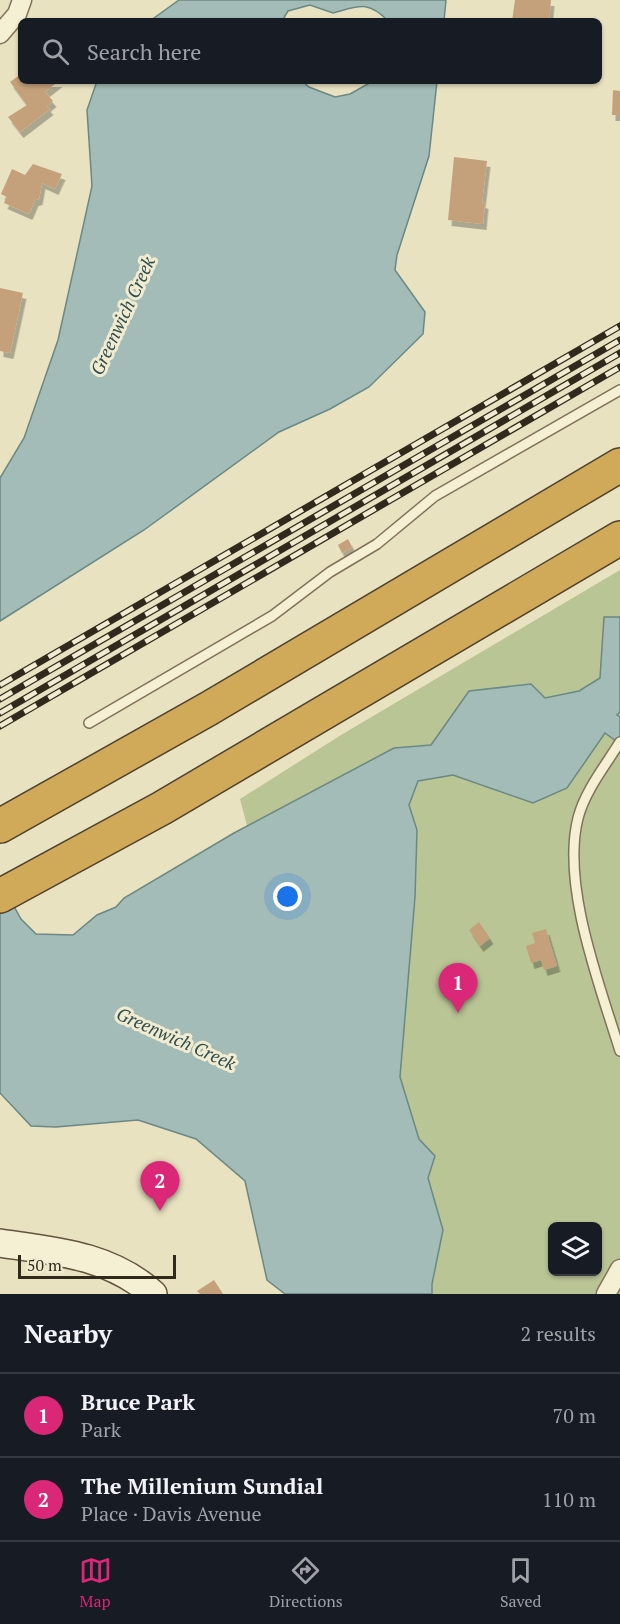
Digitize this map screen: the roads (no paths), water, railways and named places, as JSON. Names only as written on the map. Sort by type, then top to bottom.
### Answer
[{"type":"highway","points":[[0,826],[198,715],[620,465]]},
{"type":"highway","points":[[10,891],[172,802],[620,538]]},
{"type":"main road","points":[[0,1243],[104,1262],[138,1280],[153,1294]]},
{"type":"street","points":[[0,34],[17,14],[22,0]]},
{"type":"street","points":[[606,1294],[620,1269]]},
{"type":"lane","points":[[89,723],[272,616],[330,572],[377,544],[435,496],[620,390]]},
{"type":"lane","points":[[620,742],[590,790],[579,816],[575,834],[575,881],[597,976],[620,1051]]},
{"type":"water","points":[[179,0],[446,0],[444,18],[385,18],[375,10],[363,6],[333,13],[310,5],[288,11],[284,18],[154,18]]},
{"type":"water","name":"Greenwich Creek","points":[[96,84],[306,84],[335,97],[350,94],[368,84],[437,84],[429,156],[397,255],[395,270],[425,312],[423,334],[369,387],[330,409],[279,432],[144,530],[0,621],[0,478],[24,438],[58,340],[92,186],[87,110]]},
{"type":"water","name":"Greenwich Creek","points":[[604,617],[620,617],[620,712],[617,715],[620,717],[620,744],[605,733],[567,788],[533,803],[453,775],[418,781],[409,805],[417,830],[415,897],[400,1077],[419,1139],[435,1156],[428,1178],[443,1230],[432,1294],[285,1294],[267,1280],[245,1181],[196,1139],[138,1120],[56,1127],[31,1126],[0,1093],[0,881],[21,919],[36,934],[73,935],[97,915],[116,907],[124,898],[234,833],[394,748],[431,745],[469,691],[531,684],[545,698],[579,691],[600,678]]},
{"type":"railway","points":[[0,685],[620,326]]},
{"type":"railway","points":[[0,699],[620,340]]},
{"type":"railway","points":[[0,713],[620,353]]},
{"type":"railway","points":[[0,726],[620,367]]},
{"type":"place","name":"Bruce Park","points":[[458,1013]]},
{"type":"place","name":"The Millenium Sundial","points":[[160,1211]]}]
